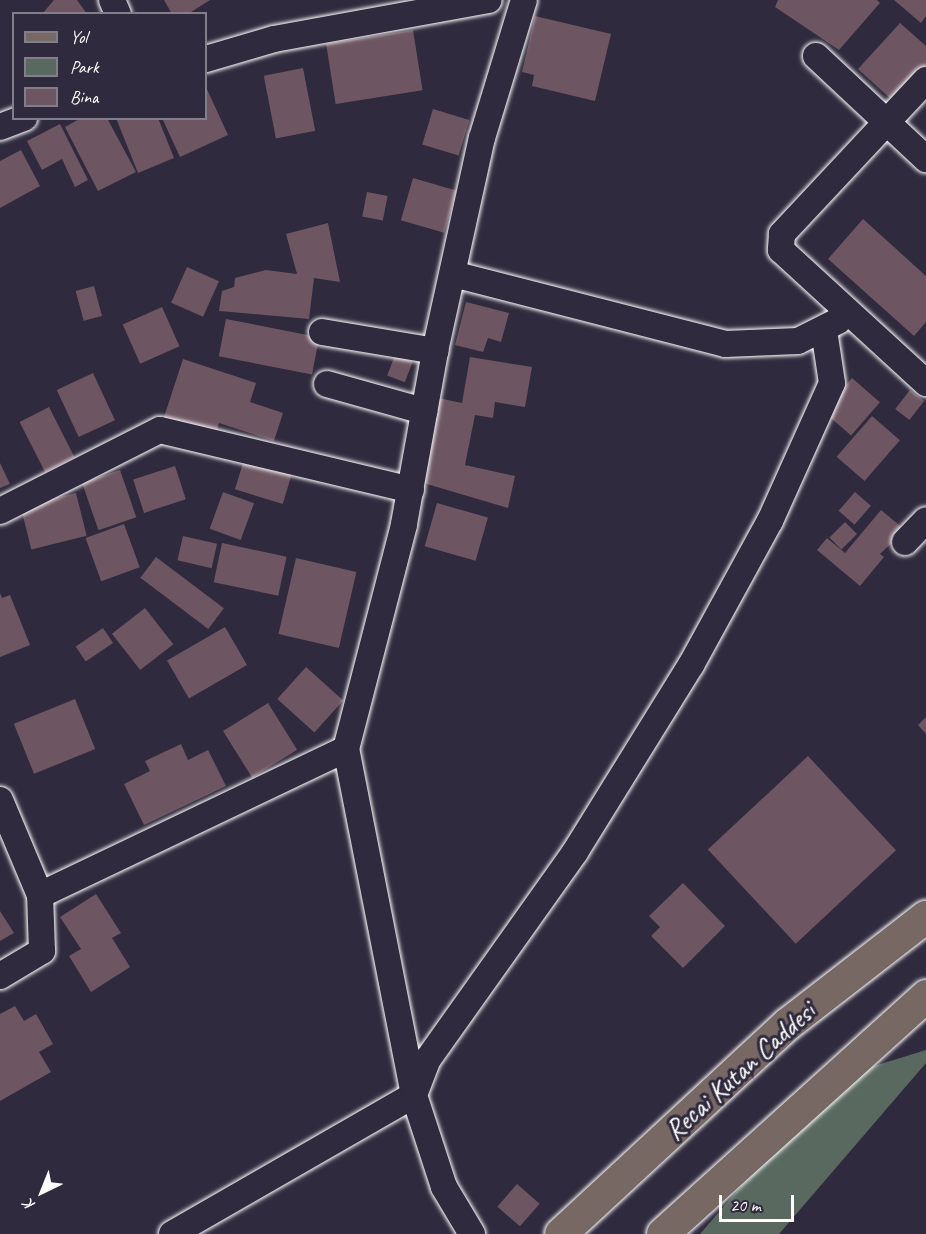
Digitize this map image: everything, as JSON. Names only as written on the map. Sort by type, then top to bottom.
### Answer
[{"type":"main road","name":"Recai Kutan Caddesi","points":[[561,1234],[788,1024],[926,917]]},
{"type":"main road","points":[[663,1234],[926,996]]},
{"type":"street","points":[[207,59],[274,39],[458,2],[488,0]]},
{"type":"street","points":[[472,1234],[444,1187],[414,1095],[346,749],[411,490],[435,351],[482,138],[524,0]]},
{"type":"street","points":[[816,56],[926,159]]},
{"type":"street","points":[[926,80],[889,123],[782,234],[780,250],[847,315],[926,383]]},
{"type":"street","points":[[0,127],[19,120]]},
{"type":"street","points":[[453,274],[725,344],[798,341],[824,330],[847,315]]},
{"type":"street","points":[[172,1234],[414,1095],[428,1059],[575,852],[667,705],[770,521],[832,383],[824,330]]},
{"type":"street","points":[[322,332],[435,351]]},
{"type":"street","points":[[327,384],[424,411]]},
{"type":"street","points":[[0,511],[160,430],[411,490]]},
{"type":"street","points":[[905,542],[926,520]]},
{"type":"street","points":[[40,895],[346,749]]},
{"type":"street","points":[[0,800],[40,895],[42,951],[0,975]]},
{"type":"green space","points":[[926,1050],[926,1063],[779,1234],[700,1234],[835,1078]]},
{"type":"building","points":[[54,0],[77,0],[86,12],[44,12]]},
{"type":"building","points":[[164,0],[210,0],[191,12],[171,12]]},
{"type":"building","points":[[778,0],[877,0],[880,3],[839,50],[775,7]]},
{"type":"building","points":[[894,0],[926,0],[926,16],[921,23]]},
{"type":"building","points":[[535,16],[611,34],[595,101],[532,86],[534,75],[522,72]]},
{"type":"building","points":[[900,23],[926,46],[926,64],[893,101],[858,69]]},
{"type":"building","points":[[413,30],[423,90],[336,104],[326,44]]},
{"type":"building","points":[[303,68],[315,131],[276,138],[264,76]]},
{"type":"building","points":[[207,89],[228,135],[180,157],[163,120],[207,120]]},
{"type":"building","points":[[433,109],[469,120],[459,155],[422,144]]},
{"type":"building","points":[[77,120],[108,120],[136,172],[98,191],[65,127]]},
{"type":"building","points":[[117,120],[159,120],[174,158],[138,173]]},
{"type":"building","points":[[60,124],[88,180],[75,187],[62,159],[42,170],[27,141]]},
{"type":"building","points":[[21,150],[40,186],[0,208],[0,161]]},
{"type":"building","points":[[413,178],[456,190],[444,233],[401,220]]},
{"type":"building","points":[[367,192],[388,196],[383,221],[362,217]]},
{"type":"building","points":[[863,219],[926,276],[926,322],[914,336],[828,259]]},
{"type":"building","points":[[328,223],[340,282],[314,278],[309,319],[219,311],[222,291],[234,287],[235,278],[266,270],[297,274],[286,234]]},
{"type":"building","points":[[187,267],[219,281],[203,317],[171,303]]},
{"type":"building","points":[[94,286],[102,316],[84,321],[76,291]]},
{"type":"building","points":[[466,302],[509,313],[501,342],[488,338],[483,352],[455,345]]},
{"type":"building","points":[[162,307],[179,346],[140,364],[123,324]]},
{"type":"building","points":[[226,319],[319,337],[312,374],[219,356]]},
{"type":"building","points":[[395,355],[413,362],[405,382],[387,376]]},
{"type":"building","points":[[470,357],[532,367],[525,407],[495,402],[493,418],[475,415],[465,465],[515,476],[508,508],[420,482],[438,398],[462,403]]},
{"type":"building","points":[[183,359],[256,383],[250,402],[283,413],[274,441],[219,423],[215,437],[163,420]]},
{"type":"building","points":[[93,373],[115,420],[79,437],[57,390]]},
{"type":"building","points":[[852,378],[880,402],[851,435],[823,411]]},
{"type":"building","points":[[910,390],[924,401],[909,420],[895,409]]},
{"type":"building","points":[[49,407],[74,457],[45,472],[20,422]]},
{"type":"building","points":[[872,416],[900,440],[864,481],[837,457]]},
{"type":"building","points":[[246,453],[294,468],[283,504],[235,489]]},
{"type":"building","points":[[0,463],[10,484],[0,488]]},
{"type":"building","points":[[175,466],[186,499],[144,513],[133,480]]},
{"type":"building","points":[[120,470],[136,517],[98,530],[82,483]]},
{"type":"building","points":[[223,492],[254,503],[241,540],[210,529]]},
{"type":"building","points":[[855,492],[871,506],[854,525],[839,511]]},
{"type":"building","points":[[76,493],[87,536],[31,549],[21,507]]},
{"type":"building","points":[[437,503],[488,518],[476,561],[425,546]]},
{"type":"building","points":[[881,510],[905,530],[880,554],[884,557],[860,586],[817,550],[827,538],[845,553]]},
{"type":"building","points":[[845,522],[857,534],[841,550],[829,538]]},
{"type":"building","points":[[124,524],[140,567],[101,581],[85,538]]},
{"type":"building","points":[[183,536],[217,544],[211,568],[177,560]]},
{"type":"building","points":[[222,543],[287,557],[278,596],[214,582]]},
{"type":"building","points":[[156,557],[224,608],[208,629],[140,578]]},
{"type":"building","points":[[296,558],[356,572],[339,648],[278,634]]},
{"type":"building","points":[[0,593],[2,598],[10,595],[30,645],[0,657]]},
{"type":"building","points":[[145,608],[173,644],[140,670],[112,634]]},
{"type":"building","points":[[225,627],[247,665],[189,699],[167,660]]},
{"type":"building","points":[[103,628],[113,643],[86,661],[76,646]]},
{"type":"building","points":[[306,667],[343,700],[314,732],[277,699]]},
{"type":"building","points":[[75,699],[95,749],[34,774],[14,724]]},
{"type":"building","points":[[268,703],[297,750],[252,778],[223,731]]},
{"type":"building","points":[[926,717],[926,734],[918,725]]},
{"type":"building","points":[[181,744],[188,760],[208,750],[226,786],[144,825],[124,784],[150,771],[145,761]]},
{"type":"building","points":[[808,756],[896,850],[796,944],[708,849]]},
{"type":"building","points":[[683,883],[725,926],[683,968],[651,936],[660,927],[649,916]]},
{"type":"building","points":[[96,894],[121,933],[112,938],[130,967],[91,992],[69,956],[81,949],[60,917]]},
{"type":"building","points":[[0,911],[14,933],[0,941]]},
{"type":"building","points":[[15,1006],[24,1021],[36,1014],[53,1044],[39,1052],[51,1072],[0,1101],[0,1014]]},
{"type":"building","points":[[517,1184],[540,1204],[520,1226],[497,1207]]}]
